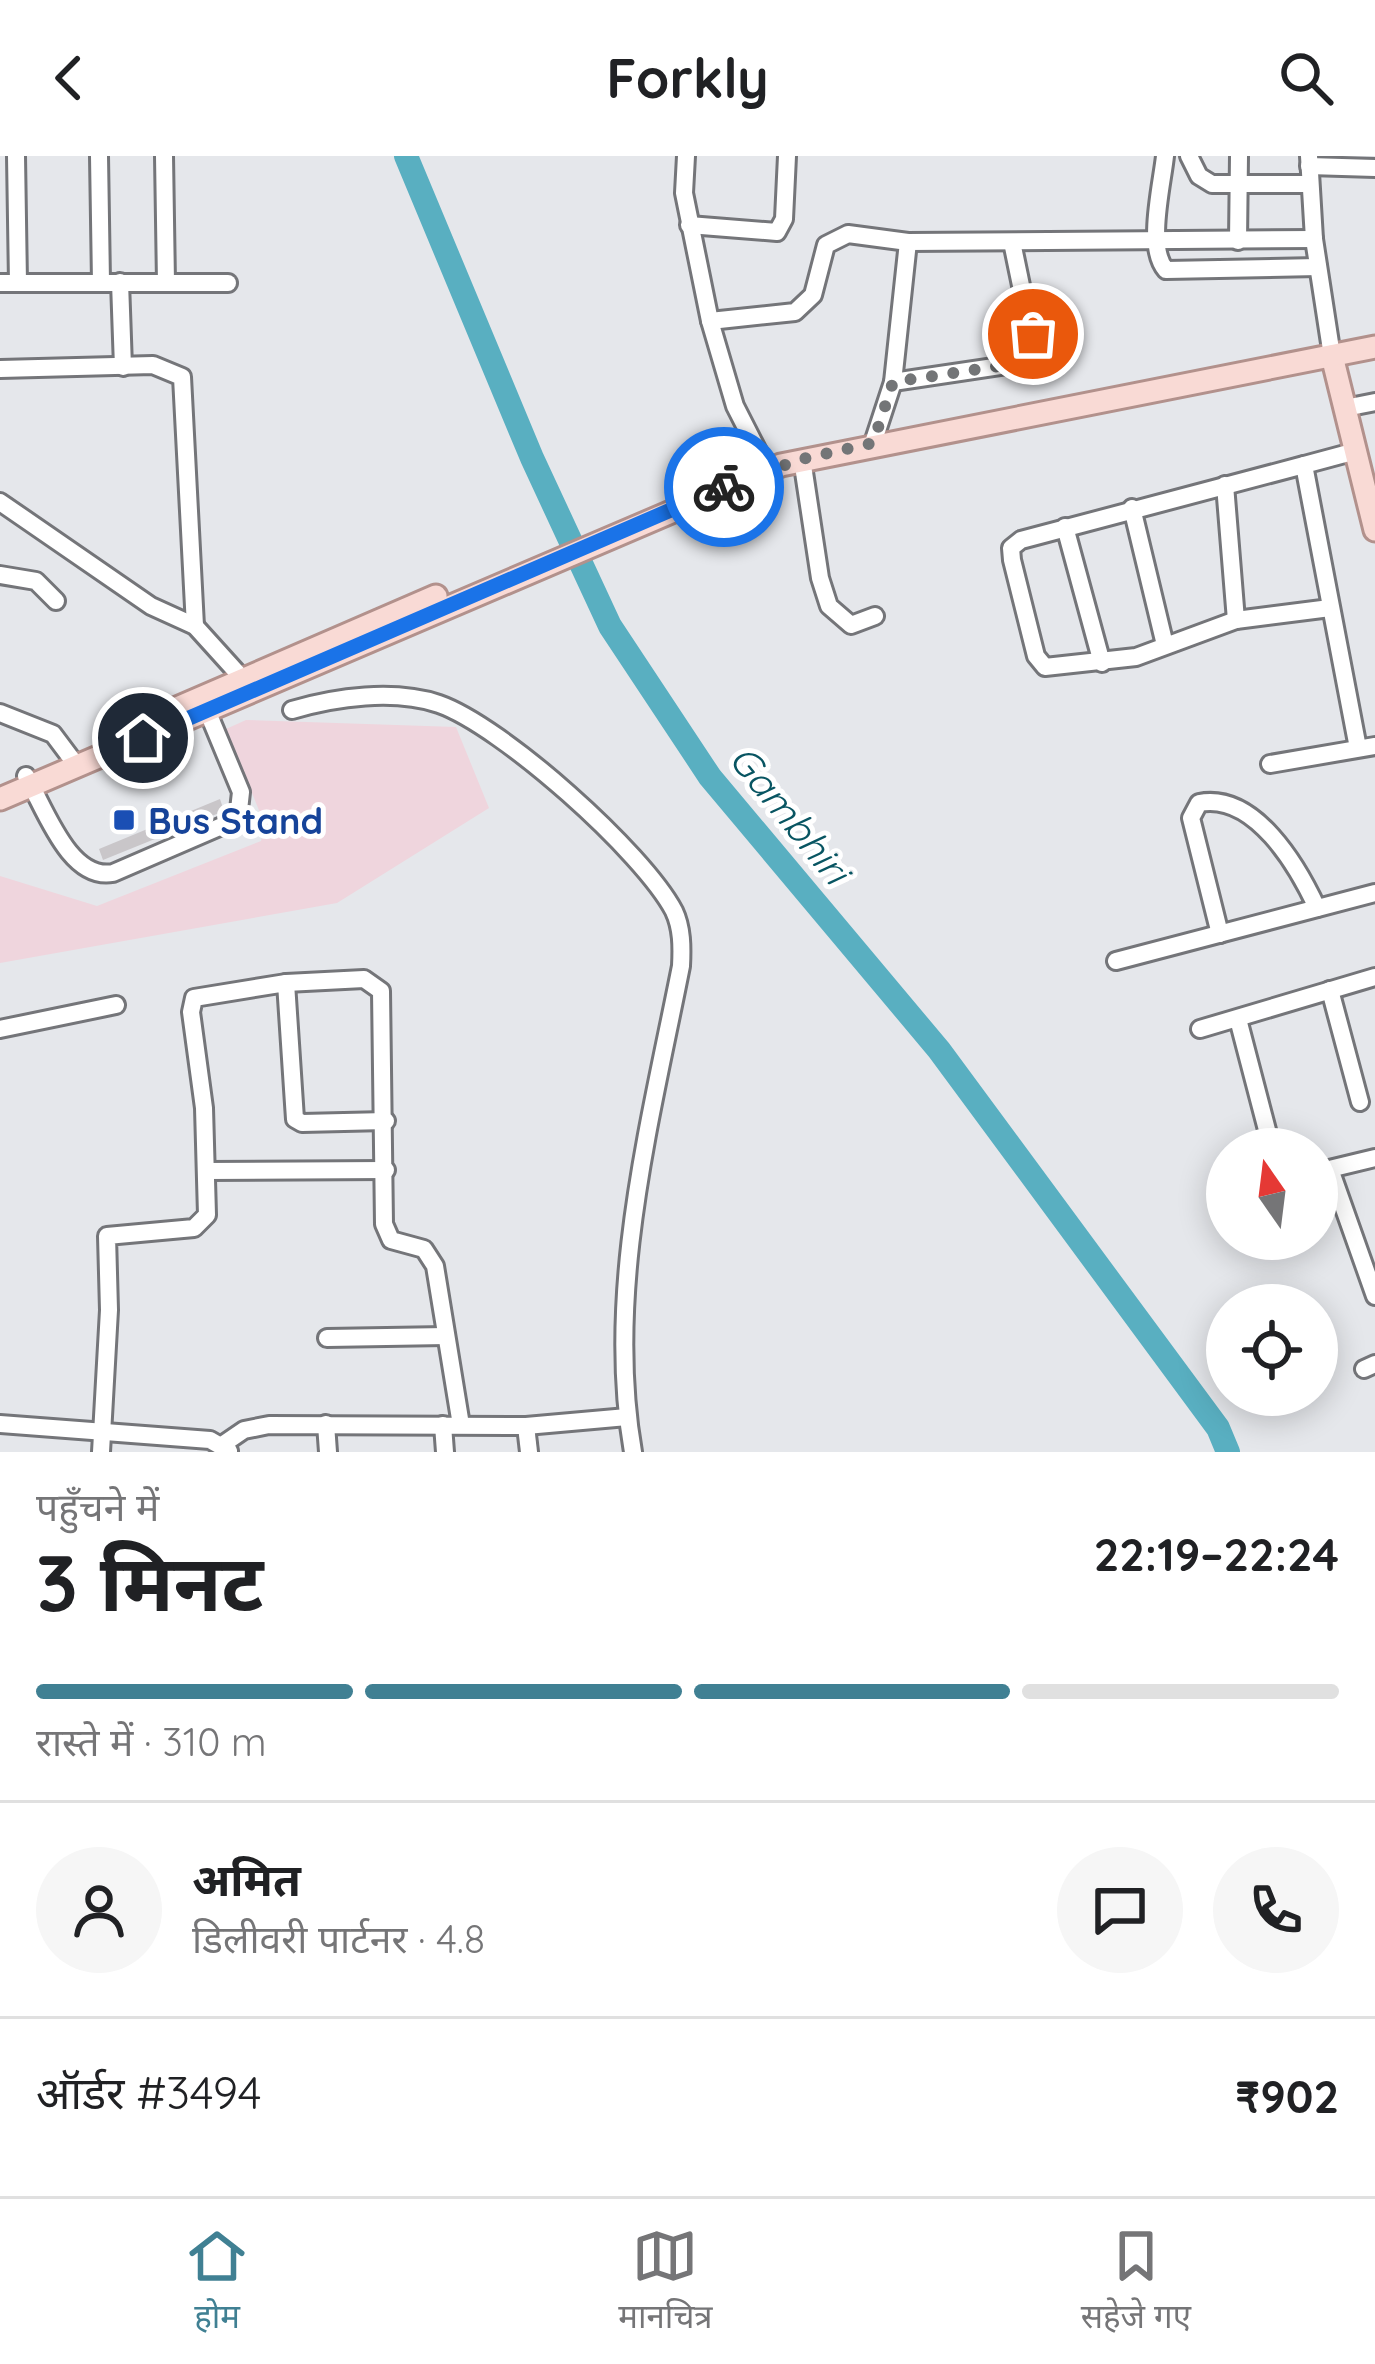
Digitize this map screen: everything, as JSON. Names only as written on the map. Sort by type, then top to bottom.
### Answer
[{"type":"main road","points":[[204,704],[242,678],[275,672],[751,475],[809,457],[1375,347]]},
{"type":"main road","points":[[1332,356],[1363,456],[1375,530]]},
{"type":"main road","points":[[0,799],[29,781],[762,459],[800,451],[809,457]]},
{"type":"main road","points":[[0,788],[29,781]]},
{"type":"street","points":[[16,156],[9,283],[228,283]]},
{"type":"street","points":[[99,156],[123,367]]},
{"type":"street","points":[[164,156],[166,283]]},
{"type":"street","points":[[686,156],[689,225],[710,321],[735,406],[762,459]]},
{"type":"street","points":[[689,225],[777,232],[784,219],[788,156]]},
{"type":"street","points":[[1165,156],[1158,241],[1161,266],[1174,271],[1318,267]]},
{"type":"street","points":[[1189,156],[1205,182],[1238,185],[1309,168],[1375,168]]},
{"type":"street","points":[[1238,241],[1239,156]]},
{"type":"street","points":[[1309,168],[1332,356]]},
{"type":"street","points":[[710,321],[795,312],[813,295],[821,256],[837,237],[857,234],[908,242],[1314,238]]},
{"type":"street","points":[[873,443],[893,382],[908,242]]},
{"type":"street","points":[[893,382],[1020,363],[1035,352],[1012,242]]},
{"type":"street","points":[[0,369],[167,367],[182,377],[195,626]]},
{"type":"street","points":[[1345,408],[1375,402]]},
{"type":"street","points":[[1330,608],[1236,620],[1102,663],[1052,668],[1036,656],[1011,548],[1065,526],[1132,508],[1304,465],[1363,456]]},
{"type":"street","points":[[809,457],[829,606],[850,625],[875,616]]},
{"type":"street","points":[[1270,764],[1366,747],[1330,608],[1304,465]]},
{"type":"street","points":[[1226,485],[1236,620]]},
{"type":"street","points":[[0,502],[152,606],[195,626],[242,678]]},
{"type":"street","points":[[1132,508],[1165,645]]},
{"type":"street","points":[[1065,526],[1102,663]]},
{"type":"street","points":[[0,575],[36,581],[56,602]]},
{"type":"street","points":[[292,710],[334,700],[408,698],[438,704],[472,720],[536,767],[633,856],[674,912],[682,941],[681,966],[626,1281],[627,1418],[633,1452]]},
{"type":"street","points":[[29,781],[77,863],[100,876],[228,826],[243,807],[241,792],[204,704]]},
{"type":"street","points":[[0,713],[13,722],[41,726],[74,761]]},
{"type":"street","points":[[1220,934],[1191,818],[1199,802],[1227,806],[1274,837],[1295,862],[1317,908]]},
{"type":"street","points":[[1116,961],[1375,893]]},
{"type":"street","points":[[1200,1029],[1375,976]]},
{"type":"street","points":[[101,1452],[107,1236],[200,1226],[207,1215],[191,1004],[202,993],[364,979],[381,992],[386,1232],[401,1245],[430,1255],[446,1336],[452,1425],[445,1452]]},
{"type":"street","points":[[286,983],[295,1119],[302,1124],[386,1121]]},
{"type":"street","points":[[1330,990],[1360,1102]]},
{"type":"street","points":[[0,1029],[116,1005]]},
{"type":"street","points":[[1238,1019],[1267,1128]]},
{"type":"street","points":[[1338,1167],[1375,1158]]},
{"type":"street","points":[[206,1171],[386,1170]]},
{"type":"street","points":[[1338,1206],[1375,1296]]},
{"type":"street","points":[[327,1338],[446,1336]]},
{"type":"street","points":[[0,1424],[105,1431],[226,1449],[255,1426],[526,1426],[627,1418]]},
{"type":"street","points":[[326,1424],[328,1452]]},
{"type":"street","points":[[526,1426],[530,1452]]},
{"type":"shaded area","points":[[246,720],[456,727],[489,808],[337,903],[0,963],[0,876],[97,906],[261,841],[265,825],[226,729]]},
{"type":"building","points":[[220,799],[224,811],[103,860],[99,849]]},
{"type":"waterway","name":"Gambhiri","points":[[406,156],[532,458],[610,626],[710,777],[939,1050],[1218,1428],[1228,1452]]},
{"type":"way so far","points":[[724,487],[802,459],[873,443],[893,382],[1020,363],[1035,352],[1033,334]]},
{"type":"place","name":"Bus Stand","points":[[124,820]]},
{"type":"route","points":[[143,738],[724,487]]}]
